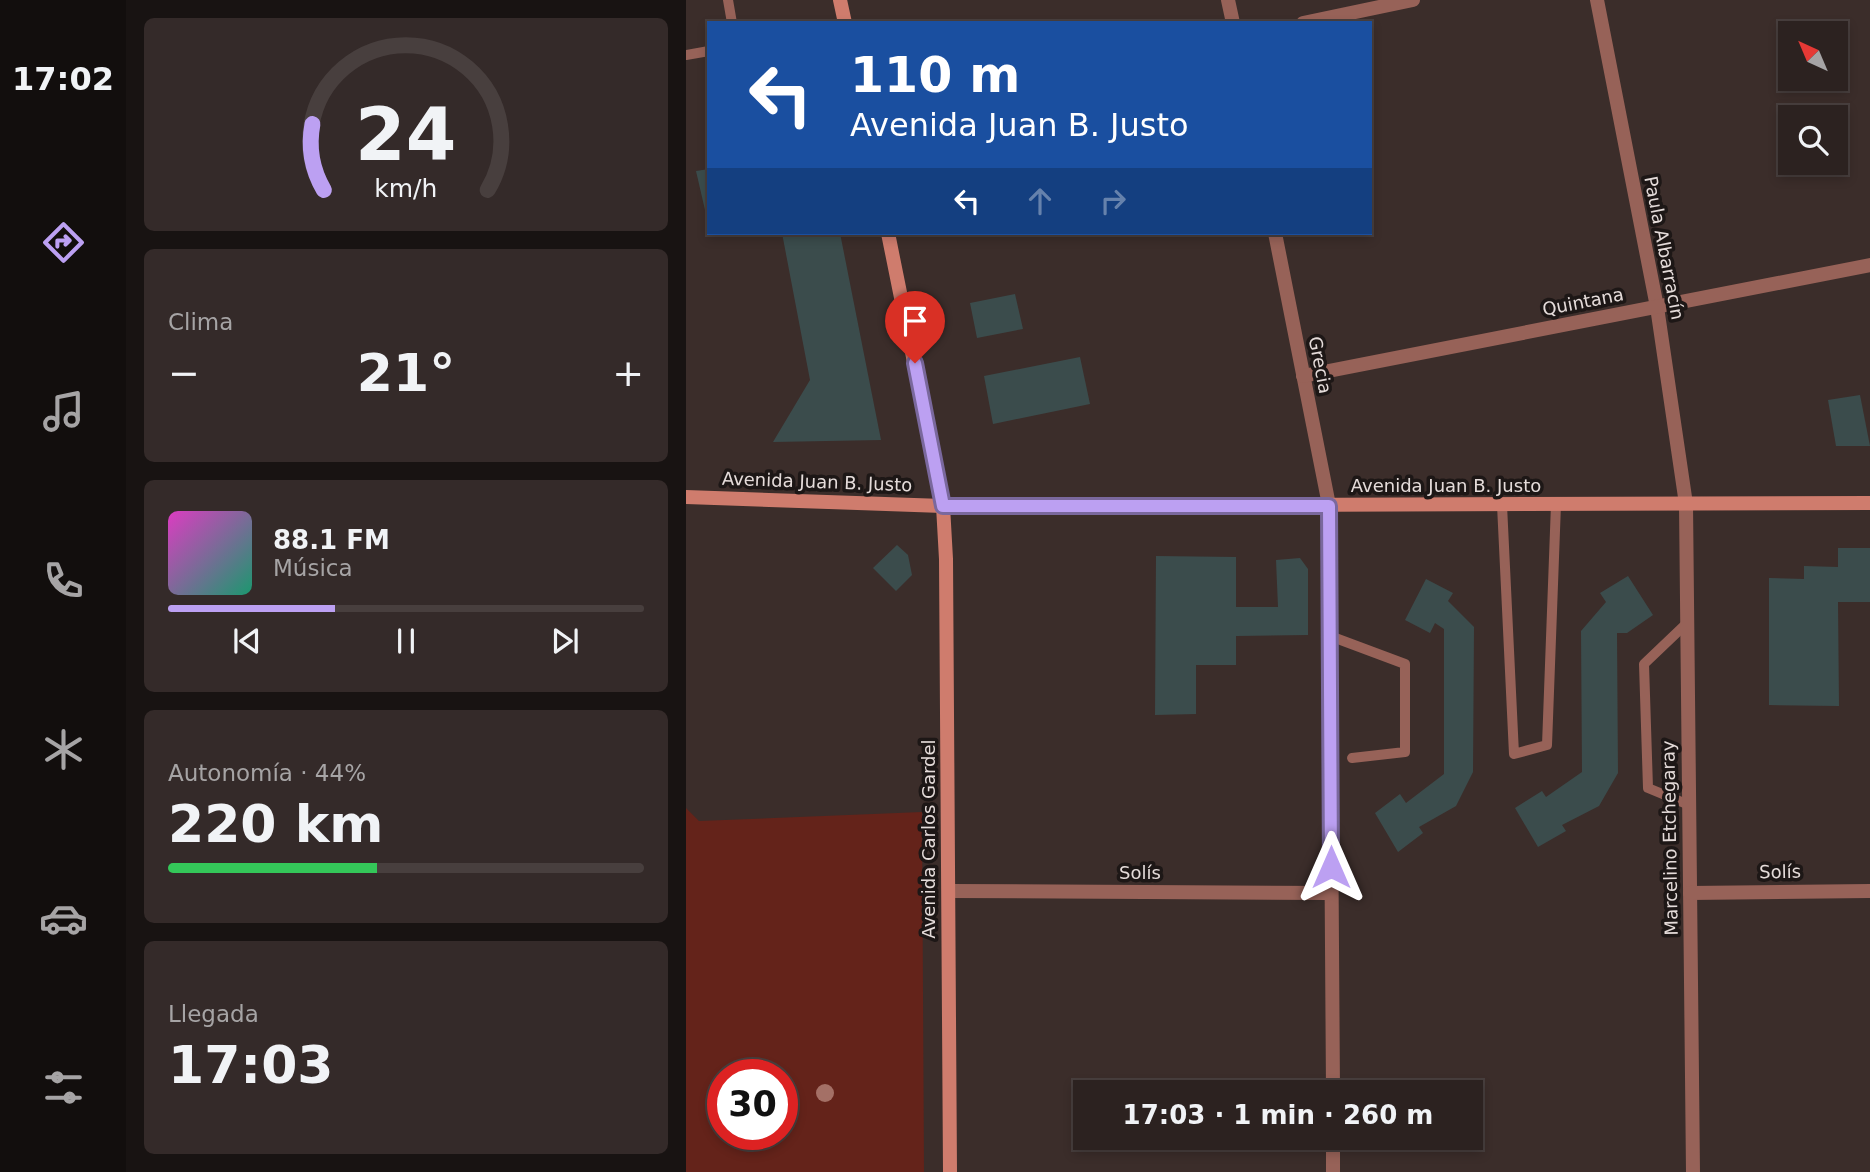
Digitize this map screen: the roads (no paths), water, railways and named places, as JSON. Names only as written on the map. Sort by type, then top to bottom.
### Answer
[{"type":"main road","points":[[840,0],[845,21]]},
{"type":"main road","name":"Avenida Carlos Gardel","points":[[888,235],[943,506],[950,1172]]},
{"type":"main road","name":"Avenida Juan B. Justo","points":[[686,497],[943,506],[1870,503]]},
{"type":"street","points":[[1228,0],[1233,21]]},
{"type":"street","points":[[1313,21],[1413,0]]},
{"type":"street","name":"Paula Albarracín","points":[[1597,0],[1657,307],[1686,504]]},
{"type":"street","name":"Grecia","points":[[1275,235],[1329,506],[1333,1080]]},
{"type":"street","name":"Quintana","points":[[1303,376],[1870,265]]},
{"type":"street","name":"Marcelino Etchegaray","points":[[1686,504],[1693,1172]]},
{"type":"street","name":"Solís","points":[[949,891],[1331,893]]},
{"type":"street","name":"Solís","points":[[1690,893],[1870,891]]},
{"type":"street","points":[[1333,1150],[1333,1172]]},
{"type":"lane","points":[[728,0],[732,21]]},
{"type":"lane","points":[[686,55],[707,51]]},
{"type":"lane","points":[[1502,505],[1514,754],[1547,745],[1556,505]]},
{"type":"lane","points":[[1687,623],[1644,664],[1648,788],[1689,805]]},
{"type":"lane","points":[[1330,636],[1405,664],[1405,752],[1352,758]]}]
